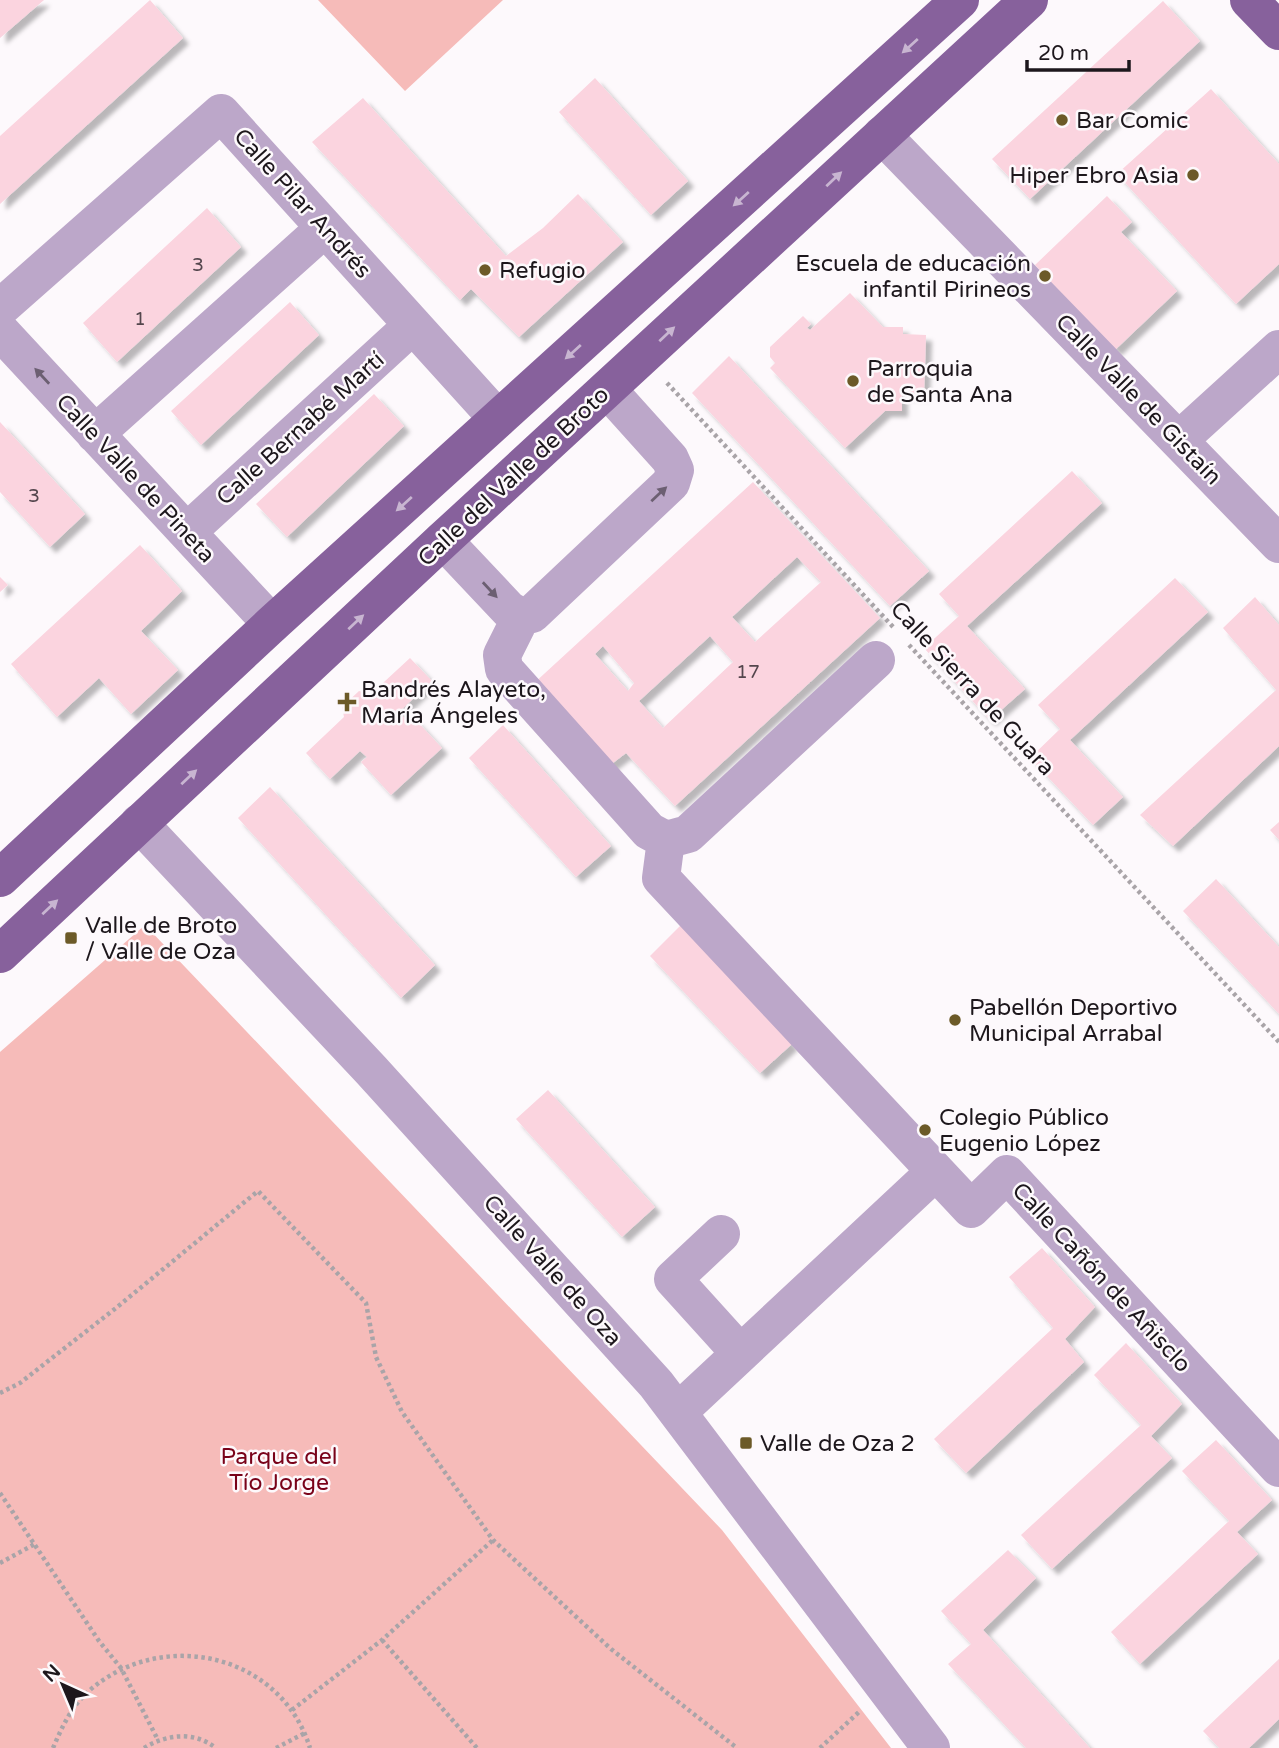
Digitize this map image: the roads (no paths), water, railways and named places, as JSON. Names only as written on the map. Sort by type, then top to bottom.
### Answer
[{"type":"main road","points":[[0,878],[272,624],[960,0]]},
{"type":"main road","name":"Calle del Valle de Broto","points":[[0,954],[443,540],[1028,0]]},
{"type":"main road","points":[[1249,0],[1279,31]]},
{"type":"street","name":"Calle Pilar Andrés","points":[[0,308],[221,113],[498,419]]},
{"type":"street","name":"Calle Valle de Gistaín","points":[[882,135],[1279,544]]},
{"type":"street","points":[[95,434],[325,228]]},
{"type":"street","name":"Calle Bernabé Martí","points":[[187,532],[413,325]]},
{"type":"street","name":"Calle Valle de Pineta","points":[[0,331],[272,624]]},
{"type":"street","points":[[1179,440],[1279,349]]},
{"type":"street","points":[[443,540],[509,610],[521,617],[532,614],[671,483],[675,470],[670,459],[607,389]]},
{"type":"street","points":[[521,617],[502,655],[504,669],[649,831],[666,840],[688,834],[892,643]]},
{"type":"street","name":"Calle Valle de Oza","points":[[139,823],[371,1070],[612,1334],[678,1412],[931,1748]]},
{"type":"street","name":"Calle Cañón de Añisclo","points":[[666,840],[661,878],[971,1209],[1007,1174],[1279,1468]]},
{"type":"street","points":[[678,1412],[936,1172]]},
{"type":"street","points":[[721,1234],[673,1279],[740,1353]]},
{"type":"place","name":"Bar Comic","points":[[1062,120]]},
{"type":"place","name":"Hiper Ebro Asia","points":[[1193,175]]},
{"type":"place","name":"Refugio","points":[[485,270]]},
{"type":"place","name":"Escuela de educación infantil Pirineos","points":[[1045,276]]},
{"type":"place","name":"Parroquia de Santa Ana","points":[[853,381]]},
{"type":"place","name":"Bandrés Alayeto, María Ángeles","points":[[347,702]]},
{"type":"place","name":"Valle de Broto / Valle de Oza","points":[[71,938]]},
{"type":"place","name":"Pabellón Deportivo Municipal Arrabal","points":[[955,1020]]},
{"type":"place","name":"Colegio Público Eugenio López","points":[[925,1130]]},
{"type":"place","name":"Valle de Oza 2","points":[[746,1443]]},
{"type":"park label","name":"Parque del Tío Jorge","points":[[279,1469]]}]
